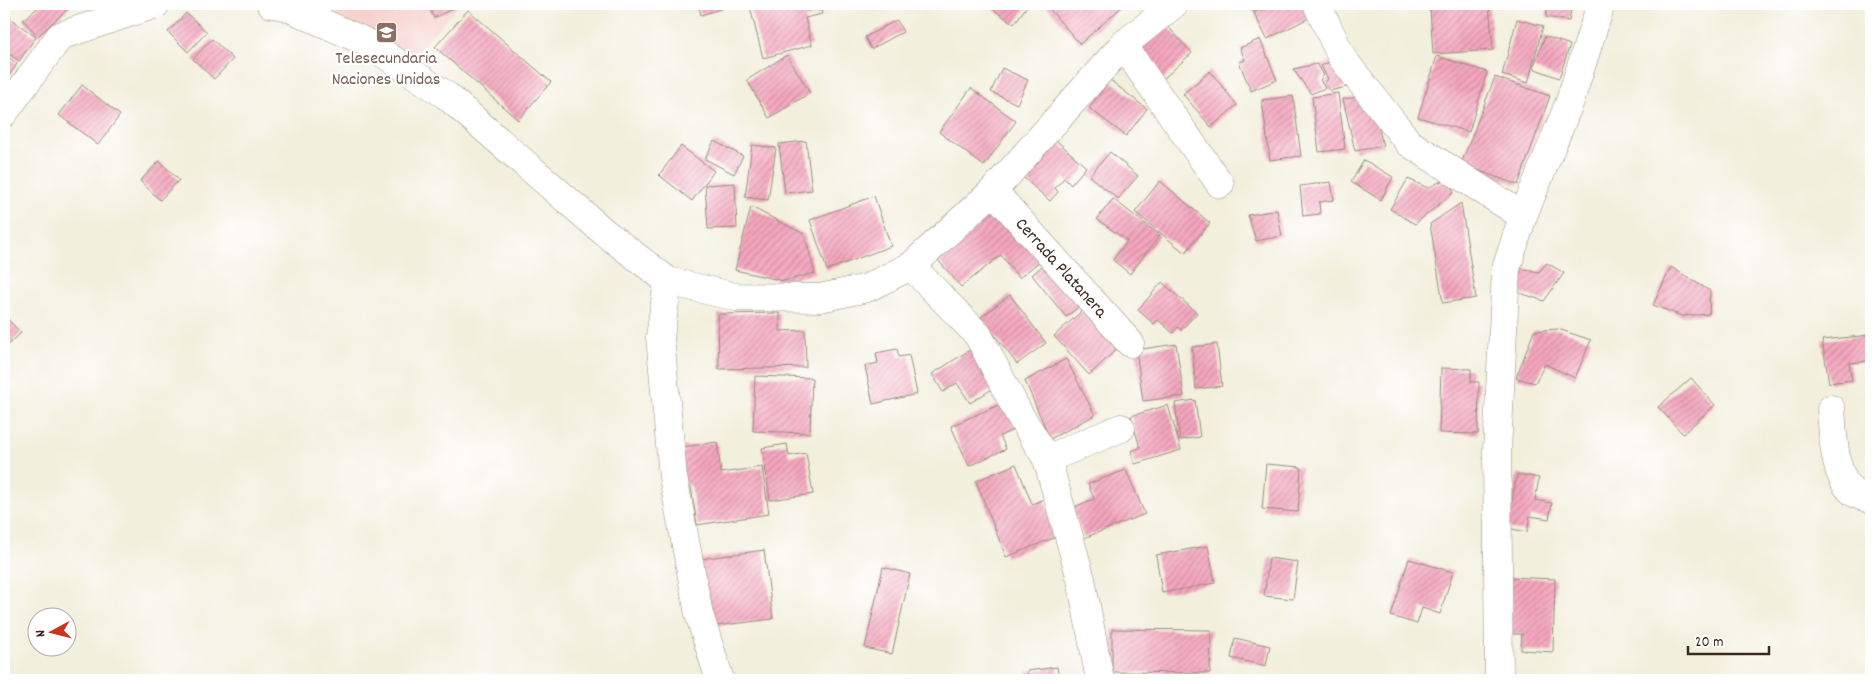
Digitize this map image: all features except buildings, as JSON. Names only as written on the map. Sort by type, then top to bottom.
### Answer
[{"type":"street","points":[[4,113],[60,36],[98,4]]},
{"type":"street","points":[[60,36],[156,4]]},
{"type":"street","points":[[271,4],[285,6],[366,42],[446,96],[604,232],[668,281],[736,297],[820,298],[867,288],[911,266],[993,191],[1123,45],[1174,4]]},
{"type":"street","points":[[1317,4],[1342,58],[1409,143],[1523,216]]},
{"type":"street","points":[[1499,680],[1498,451],[1506,269],[1523,216],[1569,104],[1600,4]]},
{"type":"street","points":[[1123,45],[1220,184]]},
{"type":"street","name":"Cerrada Platanera","points":[[993,191],[1130,343]]},
{"type":"street","points":[[911,266],[978,335],[1019,414],[1047,460],[1081,579],[1100,680]]},
{"type":"street","points":[[668,281],[660,337],[673,477],[699,614],[720,680]]},
{"type":"street","points":[[1831,409],[1836,458],[1844,481],[1855,494],[1871,499]]},
{"type":"street","points":[[1047,460],[1121,428]]},
{"type":"shaded area","name":"Telesecundaria Naciones Unidas","points":[[264,4],[460,4],[410,60]]},
{"type":"place","name":"Telesecundaria Naciones Unidas","points":[[386,32]]}]
